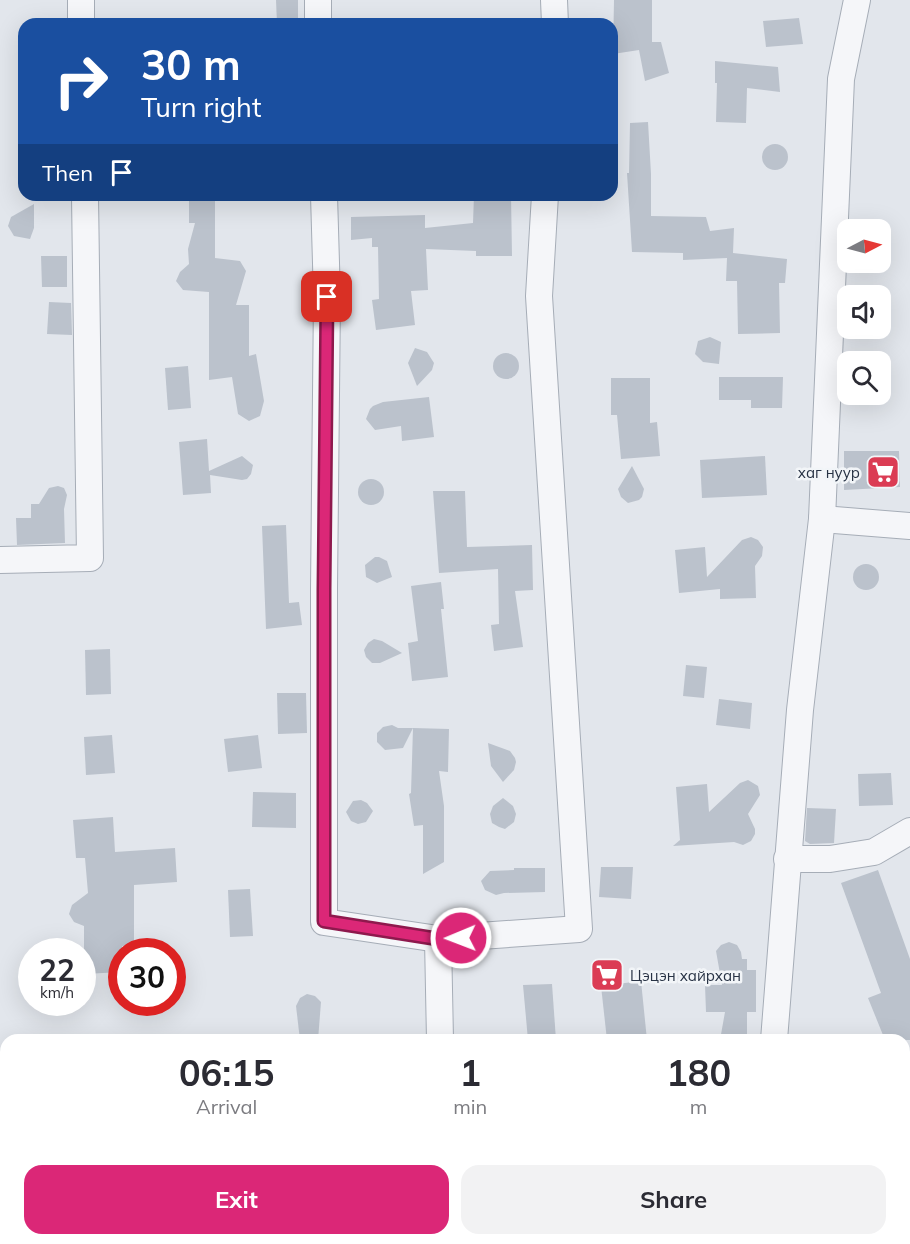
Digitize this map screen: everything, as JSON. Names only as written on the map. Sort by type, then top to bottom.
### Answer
[{"type":"street","points":[[81,0],[81,18]]},
{"type":"street","points":[[318,0],[318,18]]},
{"type":"street","points":[[554,0],[555,18]]},
{"type":"street","points":[[774,1034],[800,710],[822,519],[841,79],[857,0]]},
{"type":"street","points":[[0,560],[90,558],[84,201]]},
{"type":"street","points":[[324,201],[327,297],[324,921],[438,939],[579,929],[539,296],[545,201]]},
{"type":"street","points":[[822,519],[910,526]]},
{"type":"street","points":[[787,859],[830,859],[874,852],[910,831]]},
{"type":"street","points":[[438,939],[440,1034]]},
{"type":"building","points":[[276,0],[298,0],[298,18],[277,18]]},
{"type":"building","points":[[614,0],[652,0],[652,42],[661,42],[669,73],[645,81],[639,50],[618,53],[618,18],[614,18]]},
{"type":"building","points":[[799,18],[803,44],[766,47],[763,21]]},
{"type":"building","points":[[715,61],[778,67],[780,92],[747,88],[746,123],[716,122]]},
{"type":"building","points":[[648,122],[651,216],[706,217],[710,231],[734,228],[733,253],[787,259],[785,283],[779,283],[780,333],[738,334],[737,281],[726,281],[727,258],[683,260],[683,253],[632,252],[627,173],[629,173],[630,123]]},
{"type":"building","points":[[775,144],[784,148],[788,157],[784,166],[775,170],[766,166],[762,157],[766,148]]},
{"type":"building","points":[[189,201],[215,201],[215,258],[240,261],[246,271],[236,305],[249,305],[249,356],[256,354],[264,401],[260,416],[249,421],[238,414],[232,377],[209,380],[209,292],[183,290],[176,281],[180,272],[189,264],[188,249],[195,223],[189,223]]},
{"type":"building","points":[[474,201],[511,201],[512,256],[476,256],[476,251],[426,249],[428,290],[411,291],[415,325],[376,330],[372,300],[379,299],[378,247],[372,247],[372,238],[351,240],[351,217],[425,215],[425,228],[473,223]]},
{"type":"building","points":[[34,204],[34,228],[30,239],[14,236],[8,226],[11,217]]},
{"type":"building","points":[[41,256],[67,256],[67,287],[42,287]]},
{"type":"building","points":[[49,302],[71,303],[72,335],[47,334]]},
{"type":"building","points":[[710,337],[721,342],[719,364],[703,362],[695,354],[698,341]]},
{"type":"building","points":[[415,348],[427,352],[434,363],[432,370],[417,386],[408,363]]},
{"type":"building","points":[[506,353],[515,357],[519,366],[515,375],[506,379],[497,375],[493,366],[497,357]]},
{"type":"building","points":[[188,366],[191,408],[168,410],[165,368]]},
{"type":"building","points":[[719,377],[783,377],[782,408],[751,408],[751,400],[719,400]]},
{"type":"building","points":[[611,378],[650,378],[650,423],[657,422],[660,456],[621,459],[617,415],[611,415]]},
{"type":"building","points":[[429,397],[434,437],[402,441],[401,426],[375,430],[366,419],[373,406],[383,402]]},
{"type":"building","points":[[207,439],[209,471],[242,456],[253,465],[251,474],[247,479],[242,480],[210,475],[211,493],[183,495],[179,442]]},
{"type":"building","points":[[844,451],[899,451],[900,487],[844,490]]},
{"type":"building","points":[[765,456],[767,495],[702,498],[700,460]]},
{"type":"building","points":[[632,466],[644,489],[639,500],[628,503],[621,497],[618,489]]},
{"type":"building","points":[[371,479],[380,483],[384,492],[380,501],[371,505],[362,501],[358,492],[362,483]]},
{"type":"building","points":[[58,486],[64,488],[67,495],[64,509],[65,543],[17,545],[16,518],[31,518],[31,504],[39,504],[49,488]]},
{"type":"building","points":[[433,491],[465,491],[467,547],[532,545],[533,590],[515,591],[523,647],[494,651],[491,625],[499,624],[498,569],[439,573]]},
{"type":"building","points":[[286,525],[289,603],[299,602],[302,625],[266,629],[262,526]]},
{"type":"building","points":[[751,537],[758,540],[763,547],[762,556],[755,566],[756,598],[720,599],[720,589],[679,593],[675,550],[705,547],[707,577],[742,540]]},
{"type":"building","points":[[375,557],[387,561],[392,577],[377,583],[366,577],[365,565]]},
{"type":"building","points":[[866,564],[875,568],[879,577],[875,586],[866,590],[857,586],[853,577],[857,568]]},
{"type":"building","points":[[441,582],[444,609],[441,609],[448,677],[412,681],[408,643],[418,641],[411,586]]},
{"type":"building","points":[[374,639],[402,653],[380,663],[372,663],[366,657],[364,650]]},
{"type":"building","points":[[110,649],[111,694],[86,695],[85,650]]},
{"type":"building","points":[[686,665],[707,667],[704,698],[683,696]]},
{"type":"building","points":[[277,693],[306,693],[307,733],[278,734]]},
{"type":"building","points":[[719,699],[752,703],[750,729],[716,725]]},
{"type":"building","points":[[392,725],[398,728],[413,728],[403,748],[385,750],[377,742],[377,733],[383,727]]},
{"type":"building","points":[[413,728],[449,729],[448,772],[439,771],[444,806],[444,862],[423,874],[423,825],[414,826],[409,794],[411,793]]},
{"type":"building","points":[[112,735],[115,773],[86,775],[84,737]]},
{"type":"building","points":[[258,735],[262,768],[228,772],[224,739]]},
{"type":"building","points":[[488,743],[510,751],[515,758],[514,770],[503,782],[491,766]]},
{"type":"building","points":[[891,773],[893,805],[859,806],[858,774]]},
{"type":"building","points":[[748,780],[758,786],[760,795],[748,814],[755,829],[751,841],[743,845],[734,842],[673,846],[680,840],[676,787],[707,784],[709,812],[740,783]]},
{"type":"building","points":[[253,792],[296,793],[296,828],[252,827]]},
{"type":"building","points":[[503,798],[513,806],[516,814],[514,822],[505,829],[492,823],[490,814],[493,806]]},
{"type":"building","points":[[361,800],[367,803],[373,811],[366,822],[358,824],[351,821],[346,812],[353,801]]},
{"type":"building","points":[[807,808],[836,809],[834,843],[810,844],[805,841]]},
{"type":"building","points":[[113,817],[115,852],[175,848],[177,882],[134,885],[134,938],[108,938],[108,973],[96,973],[96,938],[84,938],[84,926],[74,922],[69,914],[72,905],[88,893],[85,858],[76,858],[73,820]]},
{"type":"building","points":[[601,867],[633,867],[631,899],[599,897]]},
{"type":"building","points":[[514,868],[545,868],[545,892],[496,895],[485,890],[481,881],[490,871],[514,870]]},
{"type":"building","points":[[878,870],[910,959],[910,1034],[883,1034],[868,998],[881,993],[841,883]]},
{"type":"building","points":[[250,889],[253,936],[230,937],[228,890]]},
{"type":"building","points":[[729,942],[737,945],[742,959],[747,959],[747,970],[756,970],[756,1012],[747,1012],[747,1034],[721,1034],[725,1012],[706,1012],[705,985],[722,985],[716,951],[721,945]]},
{"type":"building","points":[[641,981],[646,1034],[606,1034],[601,986]]},
{"type":"building","points":[[552,984],[556,1034],[527,1034],[523,985]]},
{"type":"building","points":[[307,994],[315,996],[321,1002],[318,1034],[299,1034],[296,1006],[300,998]]},
{"type":"place","name":"хаг нуур","points":[[883,472]]},
{"type":"place","name":"Цэцэн хайрхан","points":[[607,975]]},
{"type":"route","points":[[327,297],[324,921],[438,939],[461,938]]}]
